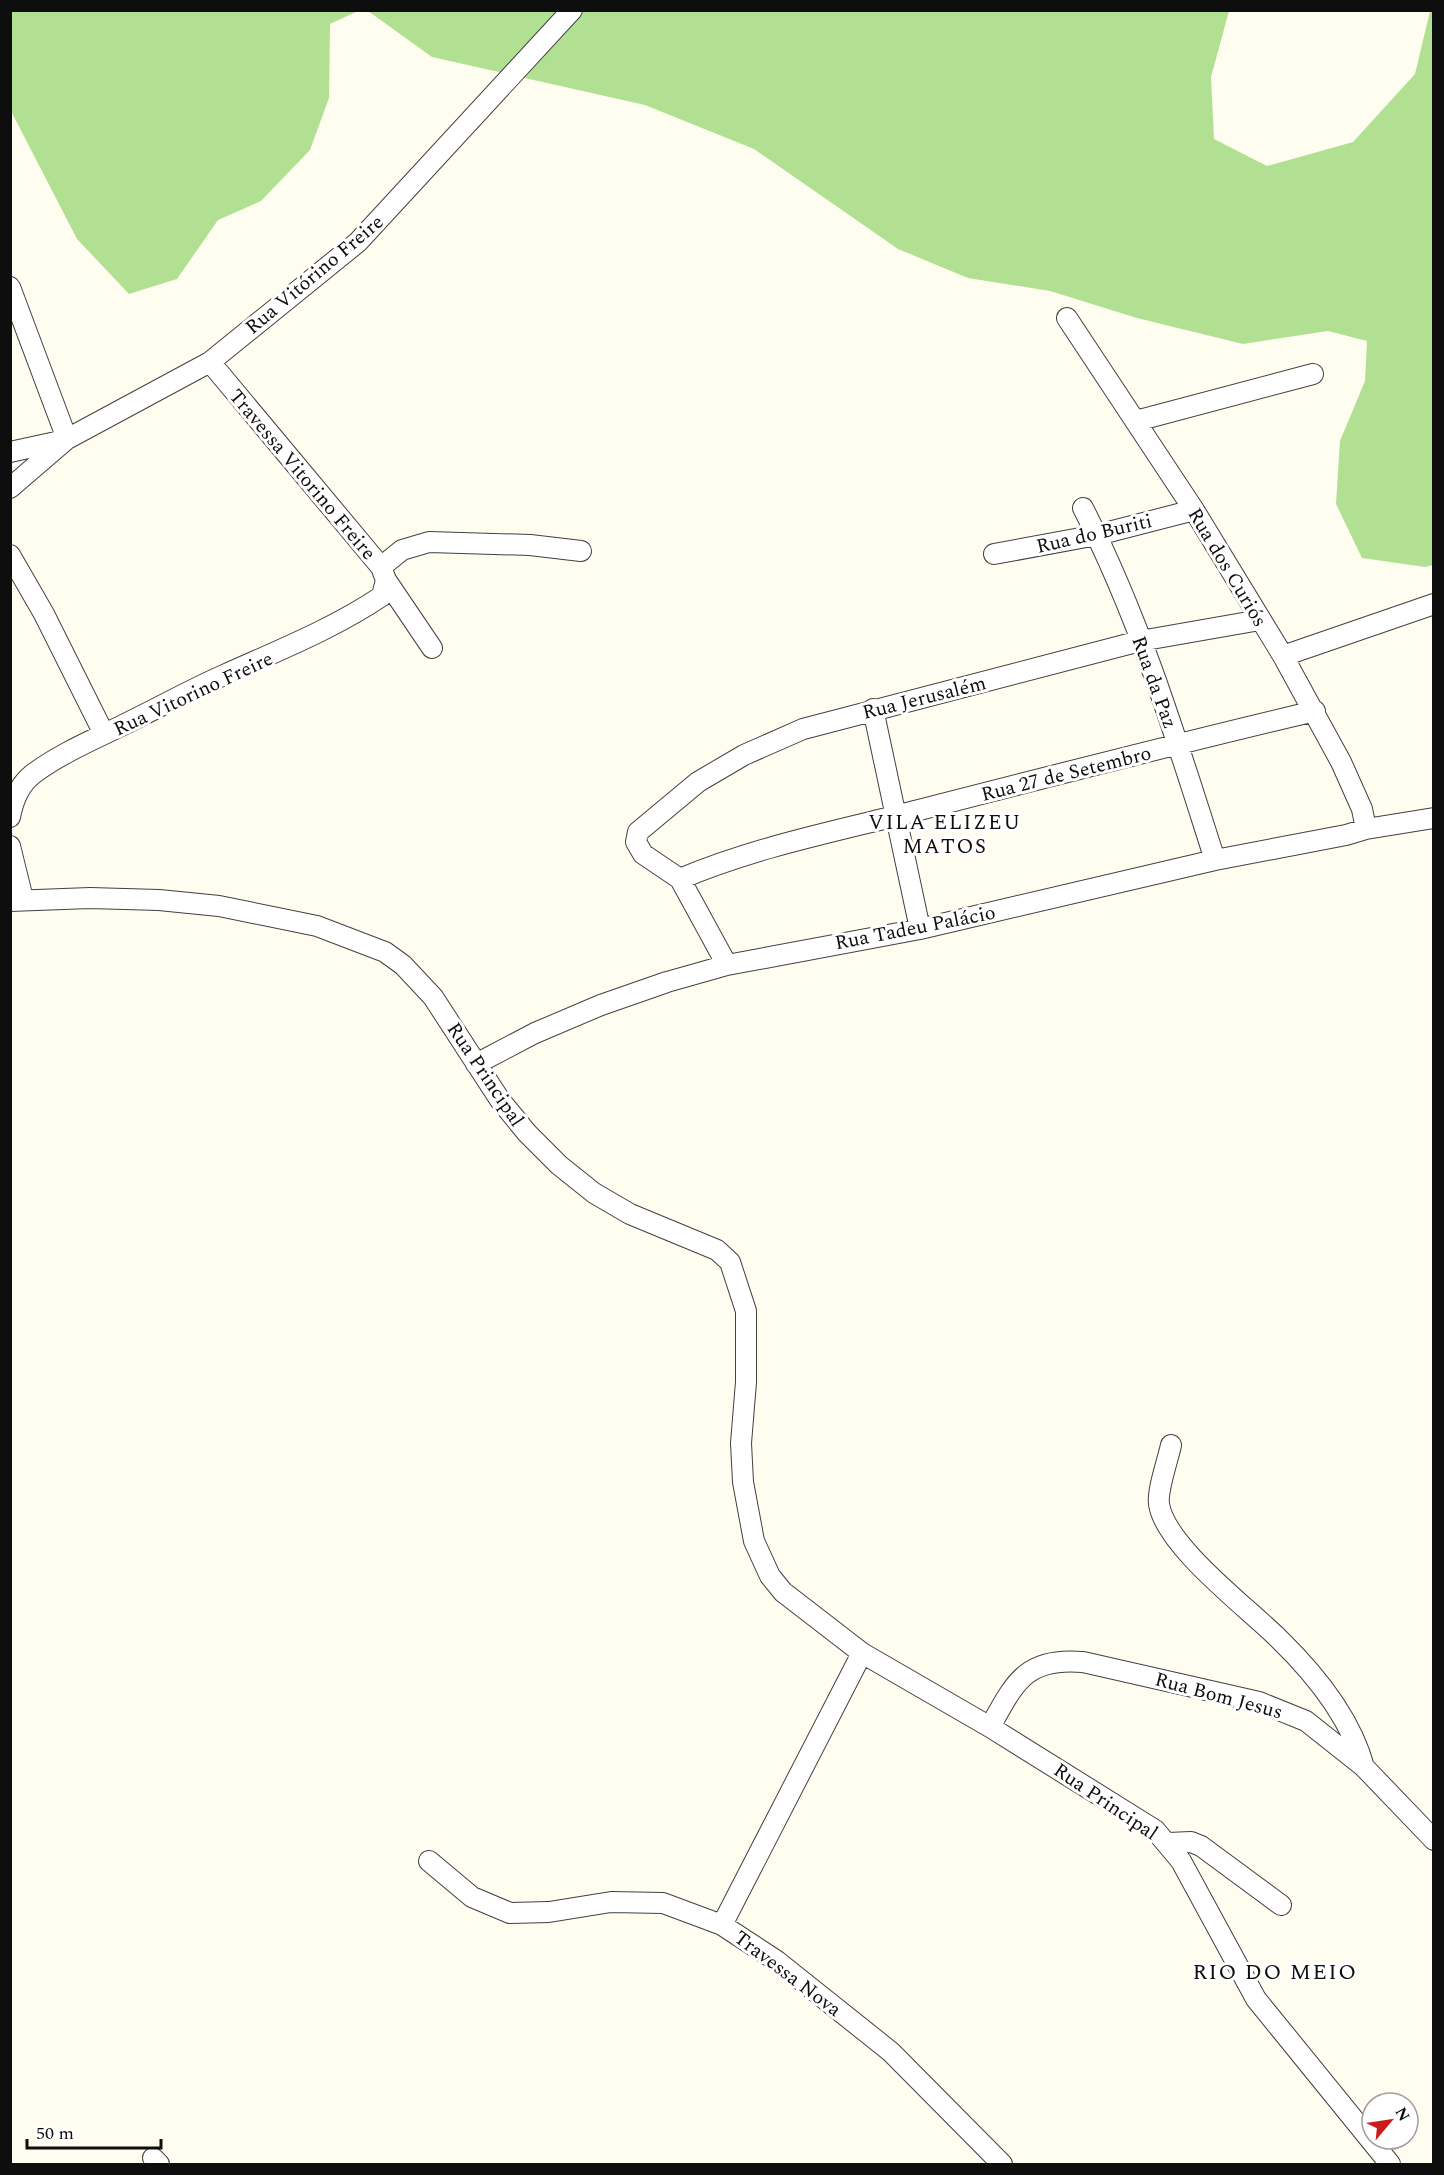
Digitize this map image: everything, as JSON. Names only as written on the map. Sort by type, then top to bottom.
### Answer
[{"type":"street","name":"Rua Vitórino Freire","points":[[10,488],[67,440],[210,362],[358,242],[572,10]]},
{"type":"street","points":[[10,287],[67,440]]},
{"type":"street","name":"Rua dos Curiós","points":[[1067,318],[1194,510],[1283,656],[1315,711],[1362,809],[1366,828]]},
{"type":"street","name":"Travessa Vitorino Freire","points":[[210,362],[383,574],[432,648]]},
{"type":"street","points":[[1136,421],[1313,375]]},
{"type":"street","name":"Rua Vitórino Freire","points":[[10,453],[67,440]]},
{"type":"street","name":"Rua da Paz","points":[[1083,508],[1097,535],[1140,641],[1178,744],[1215,860]]},
{"type":"street","name":"Rua do Buriti","points":[[994,555],[1097,535],[1194,510]]},
{"type":"street","name":"Rua Vitorino Freire","points":[[10,817],[12,804],[32,774],[104,734],[278,652],[382,596],[383,574],[402,550],[429,542],[530,545],[581,551]]},
{"type":"street","points":[[10,555],[44,614],[104,734]]},
{"type":"street","points":[[1283,656],[1434,604]]},
{"type":"street","name":"Rua Jerusalém","points":[[680,879],[644,854],[636,842],[638,832],[718,769],[778,739],[873,709],[1140,641],[1260,620]]},
{"type":"street","points":[[873,709],[920,929]]},
{"type":"street","name":"Rua 27 de Setembro","points":[[680,879],[751,852],[827,831],[897,816],[1315,711]]},
{"type":"street","name":"Rua Tadeu Palácio","points":[[476,1064],[535,1033],[601,1005],[667,982],[727,965],[920,929],[1215,860],[1346,835],[1366,828],[1434,818]]},
{"type":"street","points":[[10,846],[17,900]]},
{"type":"street","points":[[680,879],[727,965]]},
{"type":"street","name":"Rua Principal","points":[[17,900],[159,900],[219,906],[317,926],[385,952],[403,965],[433,997],[459,1033],[476,1064],[527,1133],[559,1165],[594,1192],[630,1214],[703,1242],[730,1262],[742,1293],[746,1320],[746,1382],[741,1443],[743,1482],[754,1541],[770,1576],[783,1592],[862,1653],[990,1727],[1145,1823],[1168,1843],[1181,1861],[1256,1999],[1390,2164]]},
{"type":"street","points":[[1171,1445],[1159,1503],[1174,1536],[1199,1565],[1281,1640],[1316,1681],[1345,1720],[1358,1745],[1364,1767]]},
{"type":"street","points":[[722,1924],[862,1653]]},
{"type":"street","name":"Rua Bom Jesus","points":[[990,1727],[1012,1686],[1030,1670],[1053,1661],[1083,1662],[1281,1709],[1306,1721],[1364,1767],[1434,1840]]},
{"type":"street","points":[[1168,1843],[1191,1842],[1202,1846],[1281,1905]]},
{"type":"street","name":"Travessa Nova","points":[[429,1861],[472,1897],[510,1913],[549,1912],[612,1902],[663,1903],[722,1924],[777,1961],[891,2052],[1002,2164]]},
{"type":"green space","points":[[11,10],[358,11],[330,24],[329,98],[310,150],[261,201],[218,220],[177,279],[129,294],[77,239],[11,111]]},
{"type":"green space","points":[[368,11],[1229,11],[1211,77],[1214,139],[1267,166],[1353,142],[1415,74],[1430,11],[1433,11],[1433,565],[1425,567],[1362,558],[1336,504],[1340,441],[1365,381],[1367,341],[1328,331],[1243,344],[1137,318],[1050,291],[968,278],[898,249],[754,149],[645,105],[432,57]]},
{"type":"district","name":"VILA ELIZEU MATOS","points":[[945,834]]},
{"type":"district","name":"RIO DO MEIO","points":[[1275,1971]]}]
